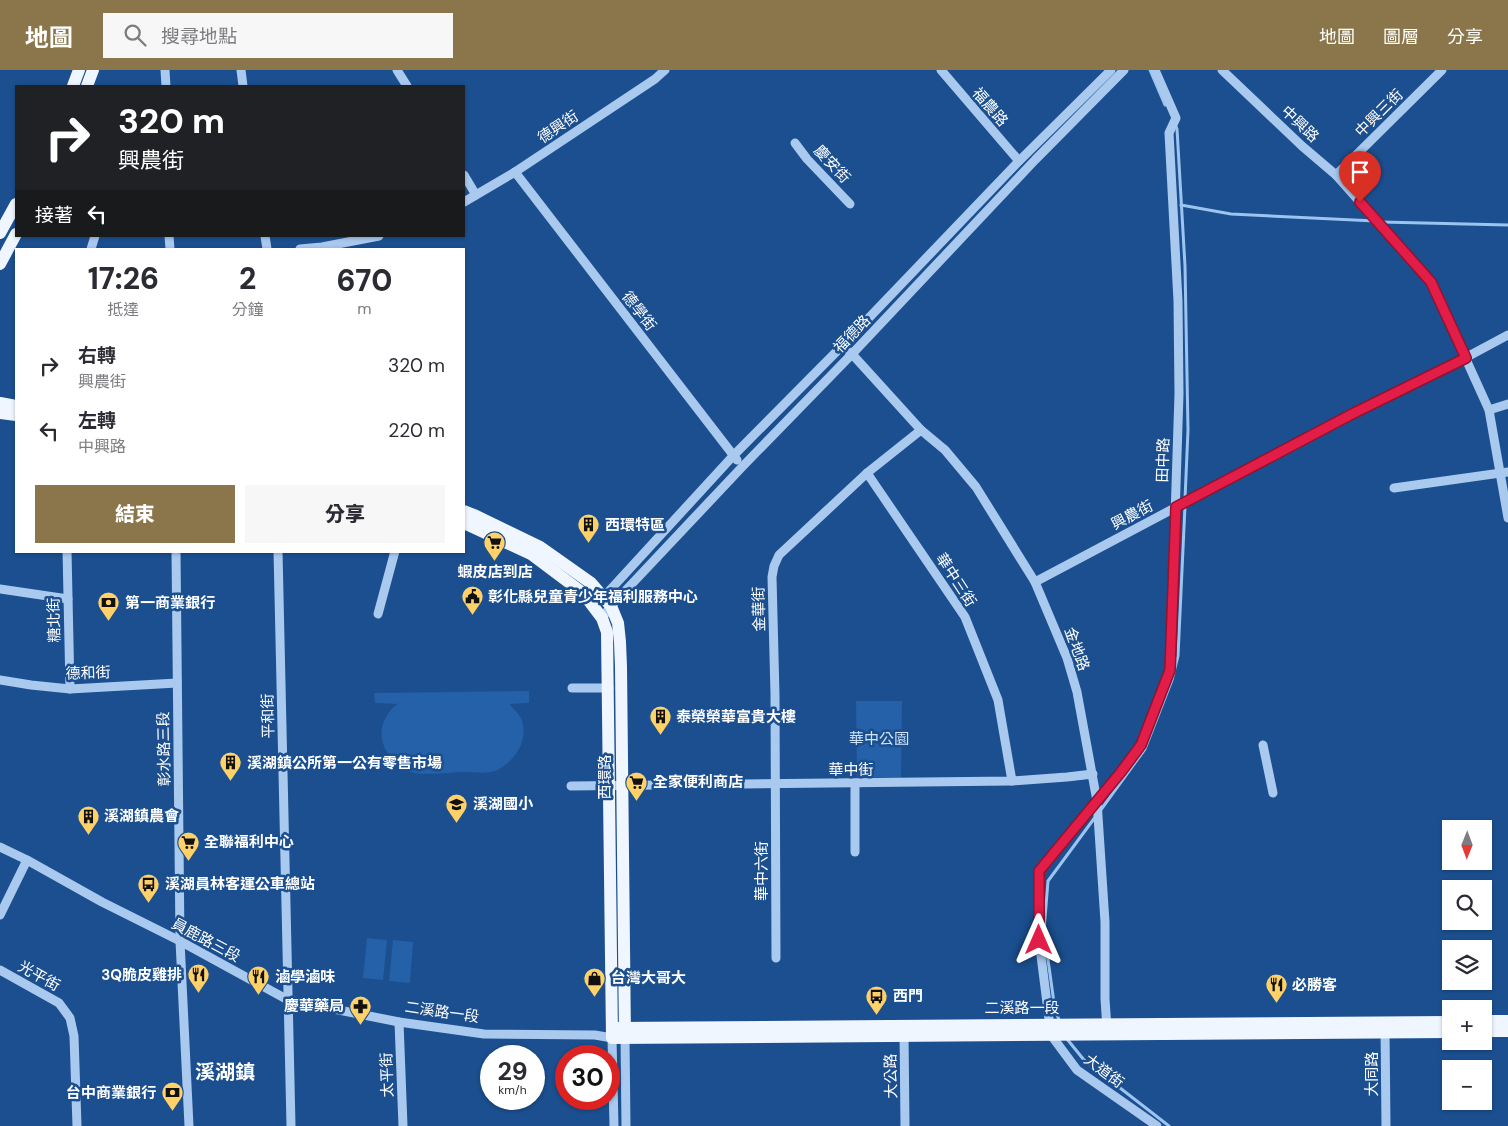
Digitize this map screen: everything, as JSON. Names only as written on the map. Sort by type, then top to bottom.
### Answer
[{"type":"main road","points":[[73,85],[79,70]]},
{"type":"main road","points":[[87,85],[93,70]]},
{"type":"main road","points":[[0,233],[15,206]]},
{"type":"main road","points":[[0,264],[15,236]]},
{"type":"main road","name":"西環路","points":[[465,512],[540,547],[591,583],[608,602],[618,623],[620,642],[612,1033]]},
{"type":"main road","name":"西環路","points":[[465,523],[531,554],[583,593],[602,618],[608,632],[625,1033]]},
{"type":"main road","points":[[1492,1021],[1508,1020]]},
{"type":"main road","name":"二溪路一段","points":[[1385,1028],[1442,1023]]},
{"type":"main road","name":"二溪路一段","points":[[612,1033],[1385,1028],[1442,1031]]},
{"type":"main road","points":[[1492,1031],[1508,1031]]},
{"type":"street","points":[[165,70],[166,85]]},
{"type":"street","points":[[241,70],[243,85]]},
{"type":"street","points":[[397,70],[406,85]]},
{"type":"street","name":"德興街","points":[[465,201],[515,172],[665,70]]},
{"type":"street","name":"福農路","points":[[941,70],[1019,161]]},
{"type":"street","name":"福德路","points":[[602,618],[608,602],[734,456],[1019,161],[1112,70]]},
{"type":"street","name":"福德路","points":[[594,607],[608,602],[743,466],[1124,70]]},
{"type":"street","name":"田中路","points":[[1059,1029],[1039,940],[1039,871],[1141,745],[1170,670],[1179,394],[1178,301],[1169,133],[1176,118],[1155,70]]},
{"type":"street","name":"中興路","points":[[1222,70],[1302,146],[1336,175],[1431,282],[1489,410],[1504,473],[1508,518]]},
{"type":"street","name":"中興三街","points":[[1336,175],[1442,70]]},
{"type":"street","name":"慶安街","points":[[795,143],[807,159],[850,204]]},
{"type":"street","name":"德學街","points":[[515,172],[743,466]]},
{"type":"street","points":[[465,178],[476,195]]},
{"type":"street","points":[[311,248],[374,237]]},
{"type":"street","name":"興農街","points":[[1035,582],[1352,414],[1466,358],[1508,335]]},
{"type":"street","name":"金地路","points":[[842,346],[852,354],[921,430],[945,450],[976,486],[1035,582],[1067,658],[1077,692],[1097,801],[1105,922],[1105,1000],[1108,1029]]},
{"type":"street","points":[[1489,410],[1508,404]]},
{"type":"street","points":[[867,474],[921,430]]},
{"type":"street","points":[[1394,488],[1504,473]]},
{"type":"street","name":"華中三街","points":[[867,474],[964,617],[998,700],[1012,781]]},
{"type":"street","name":"金華街","points":[[775,784],[772,577],[774,566],[780,555],[867,474]]},
{"type":"street","name":"糖北街","points":[[67,553],[70,688]]},
{"type":"street","name":"彰水路三段","points":[[176,553],[180,941],[189,1126]]},
{"type":"street","name":"平和街","points":[[278,553],[288,1000]]},
{"type":"street","points":[[378,614],[394,553]]},
{"type":"street","points":[[0,589],[68,599]]},
{"type":"street","name":"德和街","points":[[0,680],[30,685],[70,688],[177,683]]},
{"type":"street","points":[[572,688],[609,688]]},
{"type":"street","points":[[1263,745],[1273,793]]},
{"type":"street","name":"華中街","points":[[571,786],[1012,781],[1093,774]]},
{"type":"street","name":"華中六街","points":[[775,784],[776,958]]},
{"type":"street","points":[[855,784],[855,852]]},
{"type":"street","name":"員鹿路三段","points":[[0,846],[288,1000]]},
{"type":"street","points":[[0,915],[27,860]]},
{"type":"street","name":"光平街","points":[[0,970],[59,1003],[70,1018],[74,1036],[77,1126]]},
{"type":"street","points":[[288,1000],[291,1126]]},
{"type":"street","name":"二溪路一段","points":[[288,1000],[399,1022],[484,1034],[612,1033]]},
{"type":"street","name":"太平街","points":[[399,1022],[403,1126]]},
{"type":"street","name":"大同路","points":[[1385,1028],[1386,1126]]},
{"type":"street","name":"大道街","points":[[1059,1029],[1077,1070],[1157,1126]]},
{"type":"street","name":"大公路","points":[[904,1030],[905,1126]]},
{"type":"street","name":"西環路","points":[[612,1033],[614,1126]]},
{"type":"street","name":"西環路","points":[[625,1033],[626,1126]]},
{"type":"green space","points":[[529,691],[529,703],[509,704],[521,718],[524,734],[519,749],[509,762],[492,772],[431,774],[408,771],[390,756],[381,736],[382,728],[390,711],[398,704],[375,703],[374,693]]},
{"type":"green space","name":"華中公園","points":[[856,701],[902,701],[901,778],[857,777]]},
{"type":"green space","points":[[367,938],[387,940],[383,980],[363,978]]},
{"type":"green space","points":[[393,940],[413,942],[410,983],[389,981]]},
{"type":"waterway","points":[[1150,70],[1165,105]]},
{"type":"waterway","points":[[1175,124],[1177,129],[1185,266],[1188,430],[1185,499]]},
{"type":"waterway","points":[[1181,205],[1231,214],[1375,221]]},
{"type":"waterway","points":[[1381,222],[1508,225]]},
{"type":"waterway","points":[[1100,811],[1145,749],[1172,680],[1178,656],[1185,506]]},
{"type":"waterway","points":[[1060,1022],[1055,1010],[1044,931],[1048,881],[1096,816]]},
{"type":"waterway","points":[[1067,1039],[1084,1060],[1169,1126]]},
{"type":"place","name":"西環特區","points":[[589,544]]},
{"type":"place","name":"蝦皮店到店","points":[[495,562]]},
{"type":"place","name":"彰化縣兒童青少年福利服務中心","points":[[472,616]]},
{"type":"place","name":"第一商業銀行","points":[[109,622]]},
{"type":"place","name":"泰榮榮華富貴大樓","points":[[660,736]]},
{"type":"place","name":"溪湖鎮公所第一公有零售市場","points":[[231,782]]},
{"type":"place","name":"全家便利商店","points":[[637,801]]},
{"type":"place","name":"溪湖國小","points":[[457,823]]},
{"type":"place","name":"溪湖鎮農會","points":[[88,835]]},
{"type":"place","name":"全聯福利中心","points":[[188,861]]},
{"type":"place","name":"溪湖員林客運公車總站","points":[[149,903]]},
{"type":"place","name":"3Q脆皮雞排","points":[[198,994]]},
{"type":"place","name":"滷學滷味","points":[[259,996]]},
{"type":"place","name":"台灣大哥大","points":[[595,997]]},
{"type":"place","name":"必勝客","points":[[1276,1004]]},
{"type":"place","name":"西門","points":[[877,1015]]},
{"type":"place","name":"慶華藥局","points":[[360,1025]]},
{"type":"place","name":"台中商業銀行","points":[[172,1112]]},
{"type":"district","name":"溪湖鎮","points":[[225,1072]]},
{"type":"route","points":[[1039,940],[1039,871],[1071,834],[1141,745],[1170,670],[1176,507],[1352,414],[1466,358],[1431,282],[1360,202]]}]
